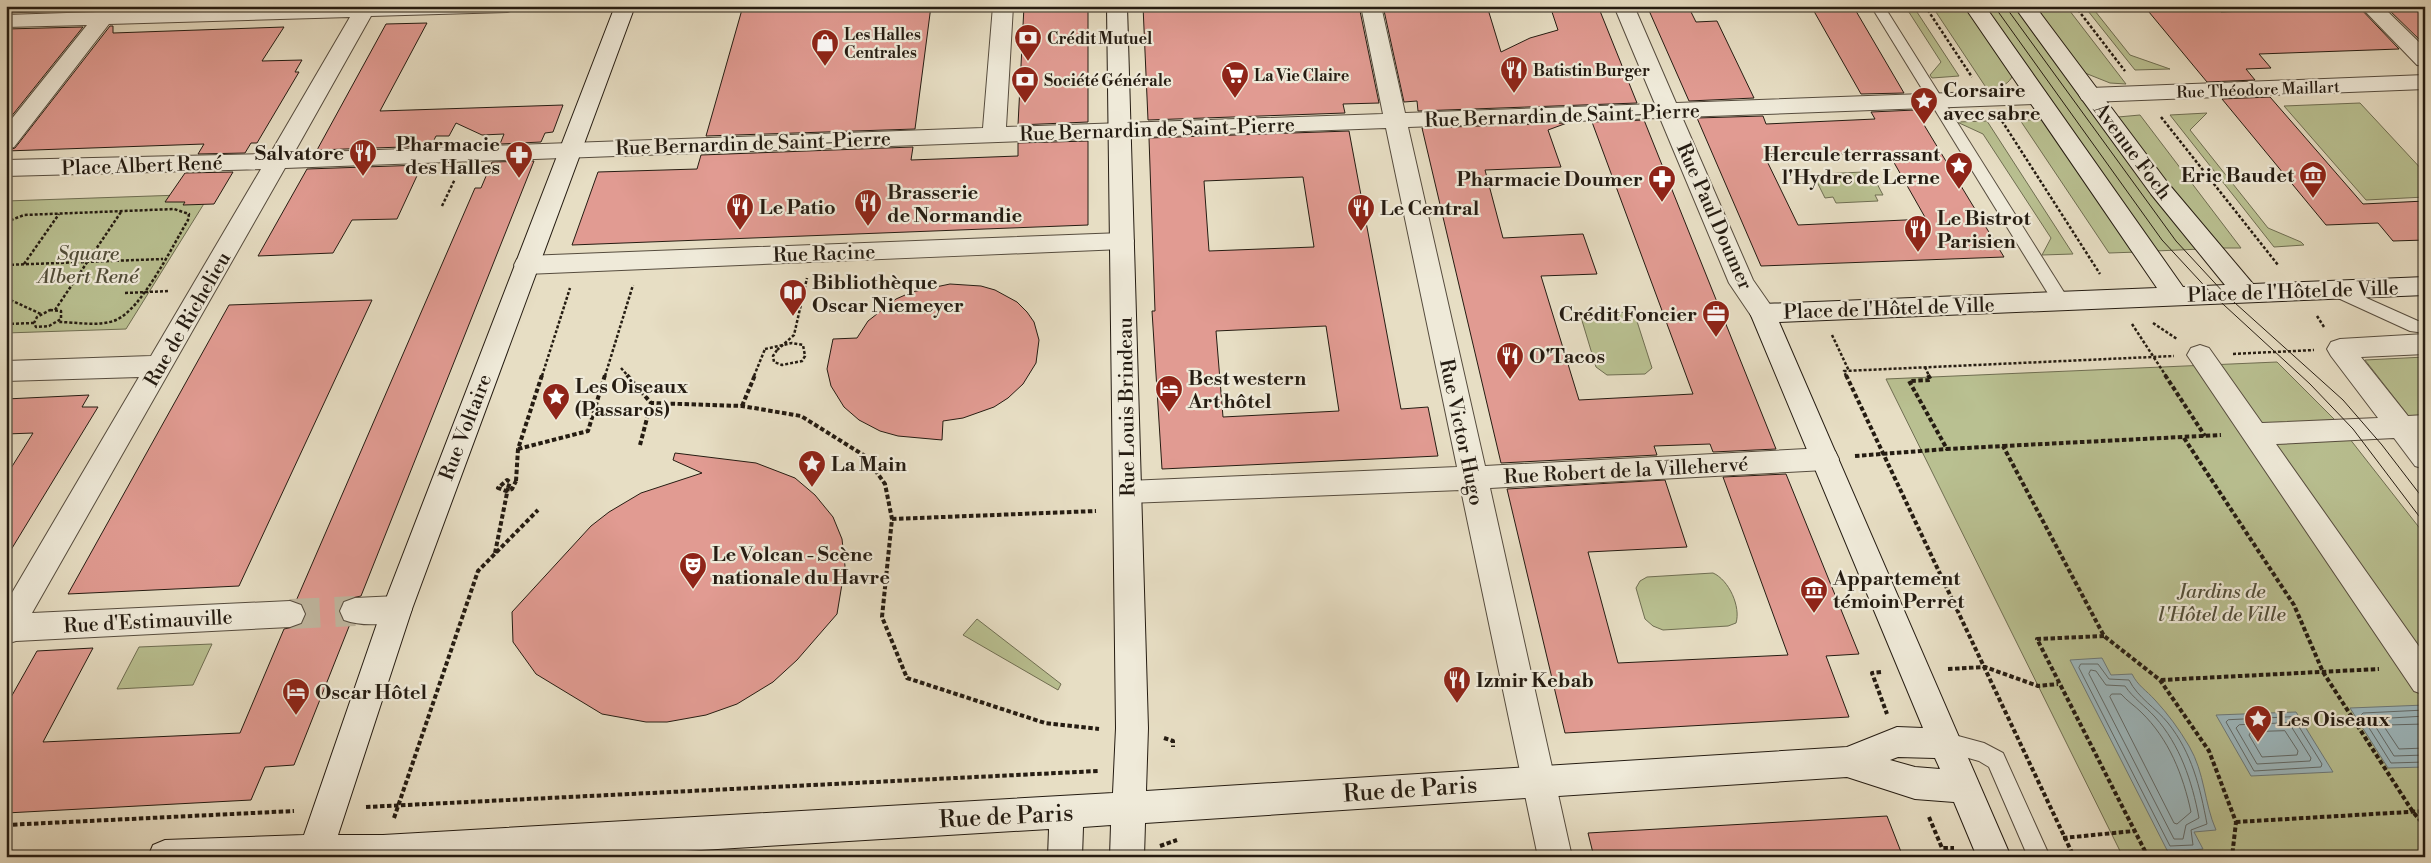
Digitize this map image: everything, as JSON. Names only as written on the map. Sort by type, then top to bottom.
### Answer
[{"type":"street","points":[[6,21],[108,12],[507,6]]},
{"type":"street","name":"Rue Voltaire","points":[[315,854],[328,809],[398,609],[526,264],[625,6]]},
{"type":"street","points":[[994,134],[1003,6]]},
{"type":"street","name":"Rue Louis Brindeau","points":[[1116,6],[1132,728],[1127,857]]},
{"type":"street","name":"Rue Victor Hugo","points":[[1371,6],[1555,857]]},
{"type":"street","name":"Rue Paul Doumer","points":[[1624,6],[1742,283],[1763,313]]},
{"type":"street","points":[[1974,6],[2176,296]]},
{"type":"street","name":"Avenue Foch","points":[[2024,6],[2160,188],[2246,293]]},
{"type":"street","points":[[2370,6],[2425,60]]},
{"type":"street","name":"Rue de Richelieu","points":[[7,629],[366,8]]},
{"type":"street","points":[[6,142],[108,12]]},
{"type":"street","name":"Rue Théodore Maillart","points":[[2090,95],[2425,82]]},
{"type":"street","name":"Rue Bernardin de Saint-Pierre","points":[[278,161],[2037,97]]},
{"type":"street","name":"Place Albert René","points":[[6,168],[278,161]]},
{"type":"street","name":"Rue Racine","points":[[526,264],[1122,242]]},
{"type":"street","name":"Place de l'Hôtel de Ville","points":[[1994,857],[1763,313],[2425,286]]},
{"type":"street","points":[[2340,349],[2425,344]]},
{"type":"street","points":[[2340,349],[2413,427],[2425,458]]},
{"type":"street","points":[[2200,355],[2421,672]]},
{"type":"street","points":[[6,371],[160,366]]},
{"type":"street","points":[[2254,434],[2413,427]]},
{"type":"street","name":"Rue Robert de la Villehervé","points":[[1128,492],[1472,478],[1824,459]]},
{"type":"street","points":[[355,611],[398,609]]},
{"type":"street","name":"Rue d'Estimauville","points":[[7,629],[290,614]]},
{"type":"street","name":"Rue de Paris","points":[[165,857],[383,852],[1130,808],[1847,762],[1897,742],[1947,743]]},
{"type":"street","name":"Rue de Paris","points":[[1847,762],[1915,783],[1964,788]]},
{"type":"street","points":[[1065,857],[1066,812]]},
{"type":"lane","points":[[1877,6],[2061,301]]},
{"type":"lane","points":[[2333,289],[2416,327],[2425,327]]},
{"type":"lane","points":[[1947,743],[1984,753],[1996,760],[2035,848]]},
{"type":"path","points":[[1925,6],[1974,79]]},
{"type":"path","points":[[2075,6],[2298,291],[2340,349]]},
{"type":"path","points":[[1998,115],[2101,275]]},
{"type":"path","points":[[442,206],[450,189]]},
{"type":"path","points":[[6,222],[24,215],[186,211],[188,220],[131,310],[116,320],[105,322],[58,322],[45,328],[36,327],[34,323]]},
{"type":"path","points":[[55,310],[121,212]]},
{"type":"path","points":[[24,265],[60,214]]},
{"type":"path","points":[[742,406],[765,349],[783,345],[792,343],[803,346],[805,356],[802,361],[782,365],[774,362],[773,356],[777,350],[783,345],[789,340],[794,335],[812,253]]},
{"type":"path","points":[[6,265],[164,259]]},
{"type":"path","points":[[518,449],[588,431],[640,261]]},
{"type":"path","points":[[495,554],[504,499],[505,496],[508,488],[510,485],[510,482],[507,480],[500,484],[498,488],[506,491],[512,488],[516,481],[518,449],[578,263]]},
{"type":"path","points":[[125,293],[204,289]]},
{"type":"path","points":[[6,298],[41,314]]},
{"type":"path","points":[[2116,298],[2205,436]]},
{"type":"path","points":[[34,323],[41,314],[55,310],[62,313],[58,322]]},
{"type":"path","points":[[1820,311],[1849,371]]},
{"type":"path","points":[[2147,320],[2200,355],[2340,349]]},
{"type":"path","points":[[6,324],[34,323]]},
{"type":"path","points":[[2074,857],[1844,371],[2152,356]]},
{"type":"path","points":[[1925,367],[1932,380],[1909,381],[1947,449]]},
{"type":"path","points":[[621,368],[651,403],[742,406],[801,416],[865,456],[885,484],[892,519],[882,617],[907,678],[1046,723],[1102,729]]},
{"type":"path","points":[[640,445],[651,403]]},
{"type":"path","points":[[1824,459],[1947,449],[2254,434]]},
{"type":"path","points":[[2184,438],[2294,605],[2323,672],[2413,812],[2425,826]]},
{"type":"path","points":[[2003,446],[2104,636],[2160,680],[2209,751],[2236,822],[2232,857]]},
{"type":"path","points":[[383,852],[478,571],[538,510]]},
{"type":"path","points":[[892,519],[1076,512]]},
{"type":"path","points":[[2104,636],[2037,639],[2058,684],[2148,857]]},
{"type":"path","points":[[1985,667],[2038,686],[2058,684]]},
{"type":"path","points":[[2160,680],[2323,672],[2421,672]]},
{"type":"path","points":[[6,825],[1102,771]]},
{"type":"path","points":[[2236,822],[2425,811]]},
{"type":"path","points":[[2035,848],[2065,838],[2134,831]]},
{"type":"green space","points":[[1905,6],[1913,6],[1959,76],[1932,78],[1930,75],[1941,62]]},
{"type":"green space","points":[[1932,6],[1967,6],[2011,69],[2012,77],[2010,80],[2001,86],[1987,89]]},
{"type":"green space","points":[[1981,6],[2018,6],[2202,249],[2155,251]]},
{"type":"green space","points":[[2032,6],[2066,6],[2126,84],[2110,83],[2085,73]]},
{"type":"green space","points":[[2084,6],[2091,6],[2130,55],[2170,69],[2135,70]]},
{"type":"green space","points":[[2360,103],[2425,173],[2425,197],[2366,200],[2284,106]]},
{"type":"green space","points":[[2207,113],[2190,130],[2268,228],[2304,245],[2274,247],[2170,115]]},
{"type":"green space","points":[[2140,115],[2241,248],[2220,248],[2166,185],[2118,117]]},
{"type":"green space","points":[[2020,120],[2043,120],[2138,252],[2109,253]]},
{"type":"green space","points":[[1987,121],[2073,254],[2042,255],[2051,238],[1983,134],[1957,122]]},
{"type":"green space","points":[[1863,172],[1866,178],[1874,178],[1883,195],[1875,195],[1878,201],[1836,203],[1833,197],[1825,198],[1816,180],[1824,180],[1821,174]]},
{"type":"green space","name":"Square Albert René","points":[[210,194],[126,329],[6,333],[6,201]]},
{"type":"green space","points":[[1634,312],[1652,368],[1645,374],[1607,375],[1596,367],[1580,314]]},
{"type":"green space","points":[[2425,357],[2425,418],[2411,419],[2365,360]]},
{"type":"green space","name":"Jardins de l'Hôtel de Ville","points":[[2277,362],[2335,420],[2425,535],[2425,857],[2123,857],[1886,379]]},
{"type":"green space","points":[[1713,573],[1729,588],[1737,609],[1736,623],[1728,626],[1663,630],[1653,626],[1645,619],[1636,588],[1640,581],[1647,577]]},
{"type":"green space","points":[[977,619],[1061,684],[1058,690],[963,635]]},
{"type":"green space","points":[[212,644],[193,685],[117,689],[139,647]]},
{"type":"water","points":[[2102,658],[2111,675],[2132,674],[2169,716],[2189,746],[2198,767],[2216,830],[2194,832],[2203,849],[2168,852],[2070,660]]},
{"type":"water","points":[[2425,705],[2425,767],[2388,768],[2350,708]]},
{"type":"water","points":[[2296,712],[2333,772],[2251,776],[2216,715]]},
{"type":"building","points":[[6,6],[99,6],[96,10],[6,13]]},
{"type":"building","name":"Les Halles Centrales","points":[[743,6],[931,6],[915,129],[706,136]]},
{"type":"building","points":[[1024,6],[1088,6],[1088,122],[1018,125]]},
{"type":"building","points":[[1143,6],[1359,6],[1379,103],[1343,104],[1345,113],[1148,120]]},
{"type":"building","points":[[1383,6],[1487,6],[1501,52],[1530,38],[1558,30],[1550,6],[1598,6],[1637,103],[1418,111],[1417,101],[1404,102]]},
{"type":"building","points":[[1647,6],[1688,6],[1696,22],[1717,21],[1754,98],[1689,101]]},
{"type":"building","points":[[1811,6],[1853,6],[1904,93],[1861,94]]},
{"type":"building","points":[[2144,6],[2216,6],[2221,12],[2358,6],[2399,49],[2259,54],[2271,68],[2246,69],[2255,80],[2207,82]]},
{"type":"building","points":[[2385,6],[2425,6],[2425,45]]},
{"type":"building","points":[[427,23],[380,111],[563,105],[553,132],[545,133],[541,142],[500,144],[504,134],[482,135],[456,123],[449,136],[436,136],[431,146],[317,150],[386,24]]},
{"type":"building","points":[[110,26],[113,26],[113,33],[284,27],[262,61],[302,60],[295,72],[299,72],[257,143],[251,143],[245,153],[198,154],[204,144],[6,151],[15,148]]},
{"type":"building","points":[[83,27],[6,123],[6,29]]},
{"type":"building","points":[[2270,97],[2363,204],[2425,201],[2425,240],[2393,241],[2378,223],[2326,225],[2222,99]]},
{"type":"building","points":[[1915,110],[2004,257],[1761,266],[1697,118],[1763,116],[1766,124],[1875,119],[1871,112]],"holes":[[[1888,152],[1926,219],[1798,225],[1765,157]]]},
{"type":"building","points":[[1644,120],[1776,449],[1713,452],[1710,444],[1654,446],[1657,455],[1501,463],[1422,128],[1567,123],[1548,130],[1561,167],[1485,170],[1503,238],[1583,234],[1597,274],[1541,276],[1579,400],[1693,394],[1592,122]]},
{"type":"building","points":[[1349,131],[1401,409],[1428,407],[1438,456],[1162,469],[1152,311],[1155,311],[1149,138]],"holes":[[[1303,177],[1314,247],[1209,251],[1204,181]],[[1326,326],[1339,411],[1223,417],[1216,331]]]},
{"type":"building","points":[[1088,141],[1088,225],[572,245],[598,172],[697,169],[701,155],[913,147],[911,160],[1018,156],[1018,143]]},
{"type":"building","points":[[534,161],[361,596],[343,600],[338,610],[342,621],[350,624],[294,765],[265,767],[251,800],[6,813],[6,706],[37,651],[93,648],[43,742],[240,733],[284,629],[302,625],[307,615],[303,604],[296,601],[475,188],[481,188],[492,162]]},
{"type":"building","points":[[422,165],[397,219],[352,220],[333,253],[258,256],[307,169]]},
{"type":"building","points":[[233,172],[214,204],[183,205],[185,202],[165,202],[185,173]]},
{"type":"building","points":[[950,284],[981,286],[995,290],[1017,302],[1027,312],[1034,322],[1039,340],[1036,363],[1023,384],[1008,398],[994,407],[963,418],[943,421],[942,440],[898,436],[880,431],[859,420],[844,407],[831,386],[827,369],[833,339],[857,338],[868,321],[896,299],[912,292]]},
{"type":"building","points":[[372,300],[239,586],[68,594],[229,305]]},
{"type":"building","points":[[89,395],[82,407],[98,407],[6,558],[6,476],[33,433],[6,434],[6,399]]},
{"type":"building","name":"Le Volcan - Scène nationale du Havre","points":[[675,453],[756,463],[795,478],[815,495],[833,517],[842,539],[845,566],[837,614],[797,660],[773,682],[737,704],[706,715],[667,722],[646,722],[602,714],[536,674],[513,642],[512,612],[591,526],[609,512],[641,493],[702,473],[673,460]]},
{"type":"building","points":[[1786,474],[1859,654],[1826,656],[1849,717],[1565,733],[1507,489],[1665,480],[1687,547],[1588,552],[1618,663],[1788,655],[1723,477]]},
{"type":"building","points":[[1887,816],[1903,857],[1594,857],[1588,833]]},
{"type":"tunnel","points":[[290,614],[355,611]]},
{"type":"tram line","points":[[1994,6],[2162,240],[2212,294],[2310,384],[2353,429],[2425,524]]},
{"type":"tram line","points":[[2005,6],[2176,241],[2225,294],[2343,400],[2382,445],[2425,501]]},
{"type":"place","name":"Crédit Mutuel","points":[[1028,62]]},
{"type":"place","name":"Les Halles Centrales","points":[[825,67]]},
{"type":"place","name":"Batistin Burger","points":[[1514,94]]},
{"type":"place","name":"La Vie Claire","points":[[1235,99]]},
{"type":"place","name":"Société Générale","points":[[1025,104]]},
{"type":"place","name":"Corsaire avec sabre","points":[[1924,125]]},
{"type":"place","name":"Salvatore","points":[[363,177]]},
{"type":"place","name":"Pharmacie des Halles","points":[[519,179]]},
{"type":"place","name":"Hercule terrassant l'Hydre de Lerne","points":[[1959,190]]},
{"type":"place","name":"Eric Baudet","points":[[2313,199]]},
{"type":"place","name":"Pharmacie Doumer","points":[[1662,203]]},
{"type":"place","name":"Brasserie de Normandie","points":[[868,227]]},
{"type":"place","name":"Le Patio","points":[[740,231]]},
{"type":"place","name":"Le Central","points":[[1361,232]]},
{"type":"place","name":"Le Bistrot Parisien","points":[[1918,253]]},
{"type":"place","name":"Bibliothèque Oscar Niemeyer","points":[[793,317]]},
{"type":"place","name":"Crédit Foncier","points":[[1716,338]]},
{"type":"place","name":"O'Tacos","points":[[1510,380]]},
{"type":"place","name":"Best western Art hôtel","points":[[1169,413]]},
{"type":"place","name":"Les Oiseaux (Passaros)","points":[[556,421]]},
{"type":"place","name":"La Main","points":[[812,488]]},
{"type":"place","name":"Le Volcan - Scène nationale du Havre","points":[[693,590]]},
{"type":"place","name":"Appartement témoin Perret","points":[[1814,614]]},
{"type":"place","name":"Izmir Kebab","points":[[1457,704]]},
{"type":"place","name":"Oscar Hôtel","points":[[296,716]]},
{"type":"place","name":"Les Oiseaux","points":[[2258,743]]}]
